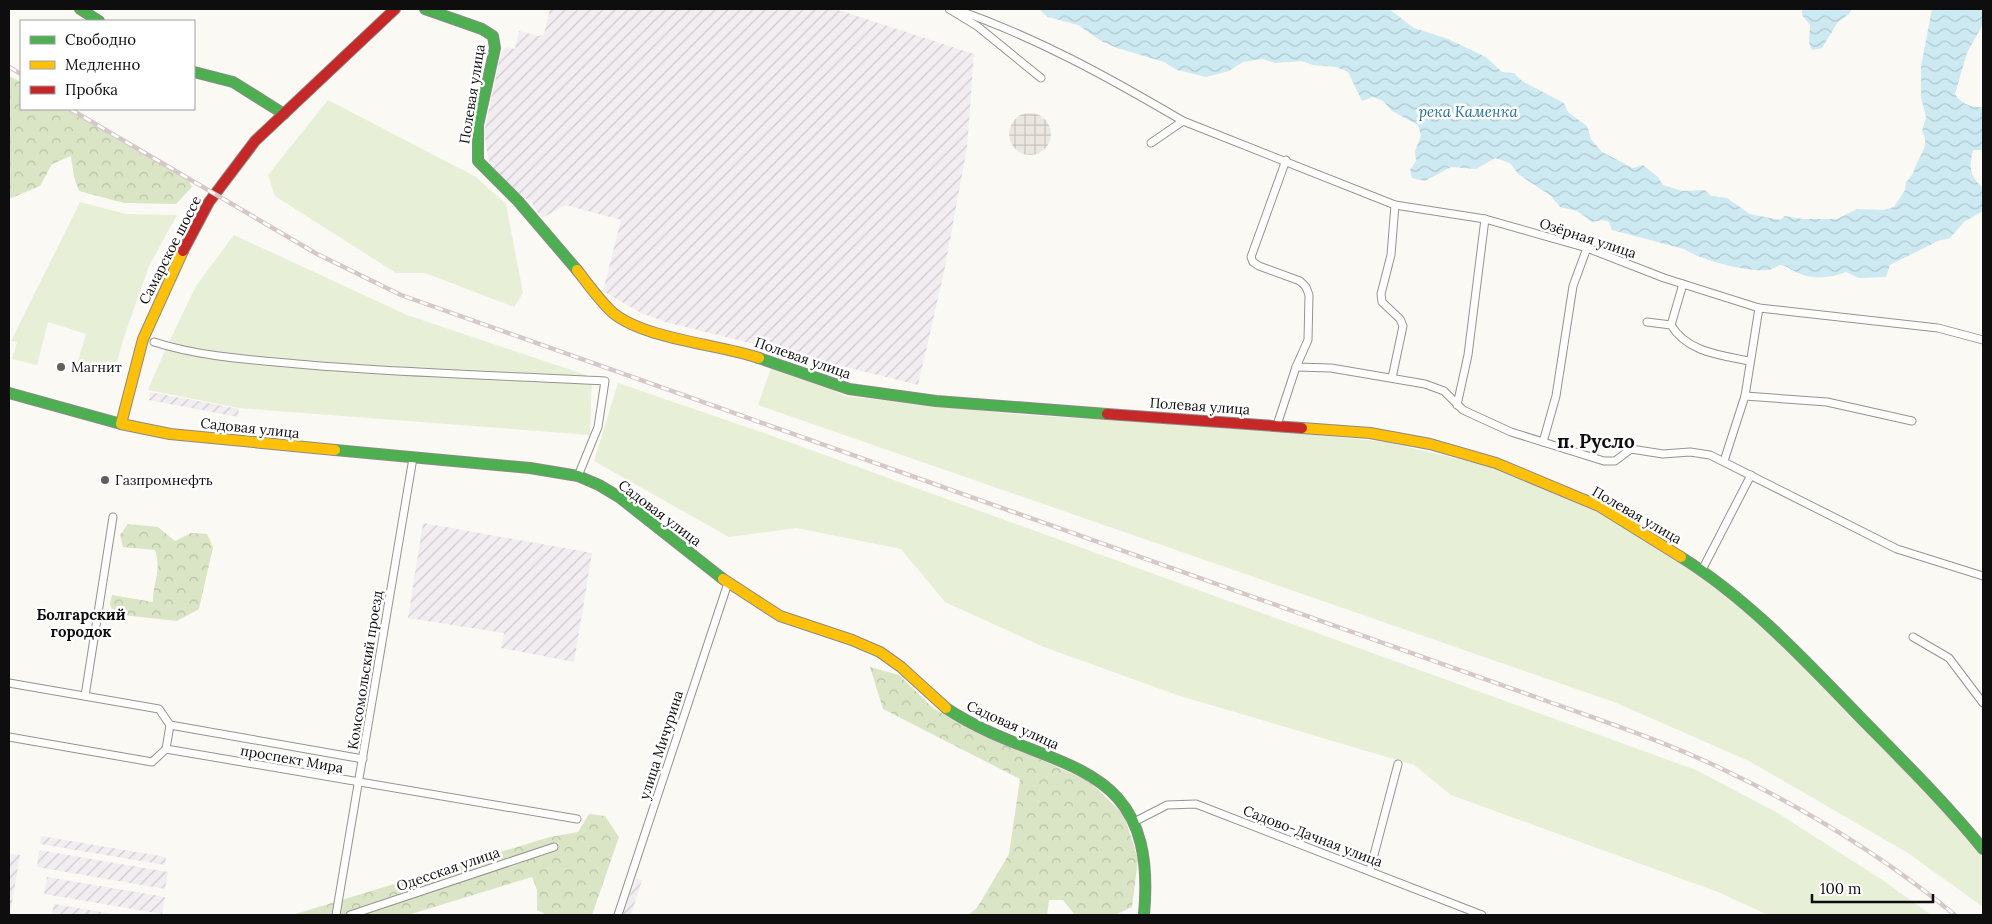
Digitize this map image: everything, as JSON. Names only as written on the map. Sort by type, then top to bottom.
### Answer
[{"type":"street","points":[[80,9],[97,20]]},
{"type":"street","name":"Самарское шоссе","points":[[120,424],[143,339],[183,250],[209,202],[255,141],[395,9]]},
{"type":"street","name":"Полевая улица","points":[[425,9],[482,29],[493,36],[495,48],[478,125],[478,161],[518,200],[612,312],[637,326],[664,335],[733,349],[849,389],[936,401],[1370,433],[1430,444],[1496,463],[1599,506],[1702,570],[1786,641],[1957,817],[1983,849]]},
{"type":"street","points":[[949,9],[977,26],[1042,78]]},
{"type":"street","name":"Озёрная улица","points":[[955,9],[1002,25],[1088,66],[1184,121],[1395,205],[1485,219],[1587,248],[1683,284],[1759,308],[1938,328],[1983,340]]},
{"type":"street","points":[[195,72],[233,82],[284,114]]},
{"type":"street","points":[[1151,143],[1184,121]]},
{"type":"street","points":[[1278,425],[1296,367],[1308,340],[1309,295],[1306,287],[1300,282],[1259,266],[1253,262],[1252,257],[1286,160]]},
{"type":"street","points":[[1392,378],[1403,326],[1400,319],[1382,302],[1381,294],[1391,255],[1395,205]]},
{"type":"street","points":[[1457,405],[1468,356],[1485,219]]},
{"type":"street","points":[[1543,442],[1556,396],[1573,286],[1587,248]]},
{"type":"street","points":[[1670,325],[1683,284]]},
{"type":"street","points":[[1724,462],[1745,396],[1749,361],[1759,308]]},
{"type":"street","points":[[1647,322],[1670,325],[1677,335],[1701,351],[1749,361]]},
{"type":"street","points":[[154,342],[177,349],[298,364],[605,381],[598,427],[578,476]]},
{"type":"street","points":[[1296,367],[1331,368],[1424,384],[1444,391],[1457,405],[1512,432],[1604,461],[1615,461],[1626,452],[1636,449],[1663,454],[1700,453],[1751,475],[1897,549],[1983,576]]},
{"type":"street","name":"Садовая улица","points":[[9,393],[120,424],[170,434],[530,468],[578,476],[596,484],[630,505],[728,583],[768,610],[791,622],[879,651],[896,662],[934,699],[958,716],[981,728],[1085,773],[1104,785],[1126,809],[1134,822],[1145,857],[1147,887],[1144,915]]},
{"type":"street","points":[[1745,396],[1827,402],[1912,420]]},
{"type":"street","name":"Комсомольский проезд","points":[[336,915],[413,458]]},
{"type":"street","points":[[1702,570],[1751,475]]},
{"type":"street","points":[[84,696],[113,517]]},
{"type":"street","name":"улица Мичурина","points":[[618,915],[728,583]]},
{"type":"street","points":[[1913,636],[1948,658],[1983,702]]},
{"type":"street","points":[[9,683],[159,710],[170,725],[166,749],[152,762],[9,737]]},
{"type":"street","name":"проспект Мира","points":[[170,725],[363,758]]},
{"type":"street","name":"проспект Мира","points":[[166,749],[577,819]]},
{"type":"street","points":[[1370,870],[1398,764]]},
{"type":"street","name":"Садово-Дачная улица","points":[[1134,822],[1167,805],[1196,804],[1482,915]]},
{"type":"street","name":"Одесская улица","points":[[350,915],[554,847]]},
{"type":"shaded area","points":[[550,9],[835,9],[974,54],[967,148],[944,272],[918,385],[666,322],[641,313],[603,291],[621,220],[566,205],[542,218],[531,202],[498,179],[497,171],[490,168],[484,133],[501,53],[506,47],[515,49],[519,31],[539,36],[544,34]]},
{"type":"shaded area","points":[[1034,113],[1042,116],[1048,122],[1051,134],[1048,146],[1042,152],[1026,155],[1018,152],[1012,146],[1009,130],[1012,122],[1018,116]]},
{"type":"shaded area","points":[[150,392],[239,409],[238,417],[149,400]]},
{"type":"shaded area","points":[[423,523],[592,553],[574,662],[501,648],[504,633],[408,618]]},
{"type":"shaded area","points":[[41,836],[166,857],[165,865],[40,844]]},
{"type":"shaded area","points":[[39,850],[168,872],[165,889],[37,867]]},
{"type":"shaded area","points":[[11,854],[20,855],[10,914],[9,866]]},
{"type":"shaded area","points":[[47,877],[165,897],[162,914],[44,894]]},
{"type":"shaded area","points":[[636,878],[642,880],[631,915],[623,915]]},
{"type":"shaded area","points":[[54,904],[118,915],[52,915]]},
{"type":"green space","points":[[9,76],[20,82],[20,110],[69,110],[188,179],[192,187],[176,204],[124,203],[79,191],[74,177],[71,156],[52,164],[40,186],[9,199]]},
{"type":"green space","points":[[328,100],[476,177],[506,204],[523,293],[514,307],[425,273],[396,273],[275,196],[268,175]]},
{"type":"green space","points":[[80,202],[126,214],[177,215],[149,266],[124,337],[113,376],[76,367],[86,334],[48,322],[37,365],[12,359],[17,342],[11,341]]},
{"type":"green space","points":[[234,235],[407,315],[592,377],[590,435],[239,408],[148,390],[196,286]]},
{"type":"green space","points":[[772,365],[812,379],[845,396],[1013,414],[1276,431],[1386,442],[1510,471],[1599,511],[1694,568],[1783,641],[1983,851],[1983,907],[1908,853],[1749,761],[1614,702],[758,405]]},
{"type":"green space","points":[[618,383],[764,433],[1696,770],[1776,812],[1884,881],[1931,915],[1768,915],[1718,892],[1451,795],[1414,765],[1177,695],[1044,647],[945,602],[901,549],[797,528],[729,537],[594,461]]},
{"type":"green space","points":[[128,524],[158,527],[175,541],[191,533],[207,534],[213,547],[199,609],[177,621],[114,614],[110,604],[112,595],[153,602],[158,565],[155,550],[123,547],[120,535]]},
{"type":"green space","points":[[870,667],[899,675],[934,709],[980,733],[1089,781],[1124,815],[1138,859],[1132,907],[1115,915],[1075,915],[1063,900],[1049,900],[1047,915],[968,915],[977,908],[1009,854],[1020,779],[883,709]]},
{"type":"green space","points":[[589,814],[605,816],[619,837],[592,915],[547,915],[537,910],[537,890],[532,877],[408,915],[292,915],[550,837],[578,832]]},
{"type":"water","name":"река Каменка","points":[[1039,9],[1389,9],[1414,28],[1448,39],[1486,57],[1502,72],[1514,73],[1522,81],[1564,103],[1568,112],[1587,126],[1591,139],[1602,152],[1633,168],[1643,165],[1658,177],[1663,185],[1682,191],[1705,190],[1711,196],[1727,198],[1750,214],[1780,220],[1785,216],[1803,219],[1837,219],[1857,209],[1883,210],[1894,207],[1905,190],[1906,182],[1913,174],[1925,147],[1922,131],[1926,117],[1921,97],[1921,66],[1932,9],[1983,9],[1983,24],[1967,53],[1955,94],[1967,105],[1983,107],[1983,150],[1973,150],[1971,171],[1983,188],[1983,211],[1964,222],[1950,238],[1938,241],[1890,265],[1886,277],[1859,278],[1846,272],[1828,277],[1816,277],[1804,275],[1780,265],[1769,270],[1737,267],[1702,258],[1684,249],[1612,230],[1609,222],[1602,220],[1592,222],[1577,211],[1560,207],[1551,196],[1518,174],[1510,163],[1495,158],[1476,169],[1451,167],[1425,181],[1412,178],[1410,170],[1416,161],[1415,151],[1421,136],[1418,125],[1392,111],[1383,101],[1373,97],[1362,101],[1348,72],[1336,67],[1313,65],[1302,61],[1275,63],[1262,59],[1243,62],[1229,71],[1206,77],[1177,70],[1164,62],[1117,48],[1101,41],[1078,25],[1048,17]]},
{"type":"water","points":[[1802,9],[1852,9],[1849,14],[1838,22],[1822,48],[1812,50],[1809,42],[1810,25],[1802,15]]},
{"type":"railway","points":[[9,67],[20,73]]},
{"type":"railway","points":[[72,110],[317,254],[401,295],[1653,739],[1696,757],[1750,782],[1841,834],[1900,873],[1955,915]]},
{"type":"traffic: fast","points":[[80,9],[97,20]]},
{"type":"traffic: fast","points":[[425,9],[482,29],[493,36],[495,48],[478,125],[478,161],[518,201],[577,270]]},
{"type":"traffic: fast","points":[[195,72],[233,82],[284,114]]},
{"type":"traffic: fast","points":[[759,358],[849,389],[936,401],[1107,414]]},
{"type":"traffic: fast","points":[[9,393],[121,424]]},
{"type":"traffic: fast","points":[[335,450],[530,468],[578,476],[599,485],[619,497],[723,579]]},
{"type":"traffic: fast","points":[[1681,557],[1729,592],[1775,631],[1954,814],[1983,849]]},
{"type":"traffic: fast","points":[[946,708],[984,729],[1057,759],[1088,775],[1115,795],[1134,822],[1144,861],[1144,915]]},
{"type":"traffic: slow","points":[[183,251],[143,339],[121,424],[170,434],[335,450]]},
{"type":"traffic: slow","points":[[577,270],[612,312],[642,329],[759,358]]},
{"type":"traffic: slow","points":[[1302,428],[1370,433],[1430,444],[1496,463],[1599,506],[1681,557]]},
{"type":"traffic: slow","points":[[723,579],[780,616],[852,640],[880,652],[901,667],[946,708]]},
{"type":"traffic: jam","points":[[183,251],[209,202],[255,141],[395,9]]},
{"type":"traffic: jam","points":[[1107,414],[1302,428]]},
{"type":"place","name":"Магнит","points":[[61,367]]},
{"type":"place","name":"Газпромнефть","points":[[105,480]]},
{"type":"district","name":"п. Русло","points":[[1596,441]]},
{"type":"district","name":"Болгарский городок","points":[[81,624]]}]
